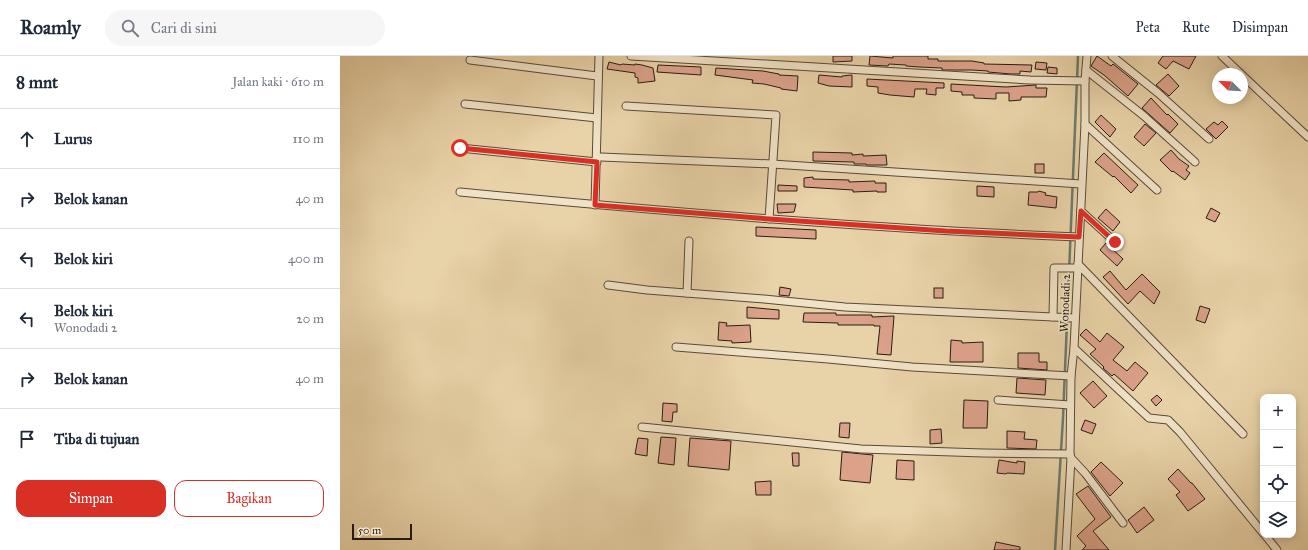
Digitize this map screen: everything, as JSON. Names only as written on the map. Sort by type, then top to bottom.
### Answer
[{"type":"street","points":[[595,205],[599,159],[597,76],[599,56]]},
{"type":"street","points":[[631,56],[1030,80],[1083,81]]},
{"type":"street","name":"Wonodadi 2","points":[[1066,550],[1066,376],[1074,348],[1073,318],[1076,266],[1074,237],[1081,211],[1075,184],[1085,124],[1083,81],[1088,56]]},
{"type":"street","points":[[1112,56],[1158,93],[1209,139]]},
{"type":"street","points":[[1222,56],[1235,68]]},
{"type":"street","points":[[470,60],[597,76]]},
{"type":"street","points":[[1086,70],[1144,116],[1195,162]]},
{"type":"street","points":[[1248,80],[1308,137]]},
{"type":"street","points":[[465,104],[597,118]]},
{"type":"street","points":[[626,106],[776,115],[769,219]]},
{"type":"street","points":[[1085,124],[1157,190]]},
{"type":"street","points":[[460,148],[599,159],[772,164],[1075,184]]},
{"type":"street","points":[[460,192],[769,219],[946,231],[1074,237]]},
{"type":"street","points":[[1081,211],[1115,242]]},
{"type":"street","points":[[687,293],[689,241]]},
{"type":"street","points":[[1053,317],[1054,268],[1076,266],[1242,434]]},
{"type":"street","points":[[608,285],[647,290],[845,307],[1073,318]]},
{"type":"street","points":[[676,347],[912,367],[1066,376]]},
{"type":"street","points":[[1074,348],[1149,418],[1168,420],[1180,432],[1260,529]]},
{"type":"street","points":[[998,400],[1065,404]]},
{"type":"street","points":[[642,427],[861,448],[1066,455],[1085,473],[1123,523]]},
{"type":"street","points":[[1267,538],[1277,550]]},
{"type":"building","points":[[833,56],[852,56],[852,61],[833,62]]},
{"type":"building","points":[[870,56],[893,58],[893,56],[928,56],[928,59],[938,59],[938,61],[972,61],[984,64],[1032,65],[1031,72],[1020,71],[1020,74],[1011,74],[972,70],[942,70],[942,68],[906,65],[869,65]]},
{"type":"building","points":[[1097,56],[1111,66],[1113,64],[1138,84],[1128,96],[1091,66]]},
{"type":"building","points":[[1163,56],[1196,56],[1189,69],[1173,61],[1166,69],[1158,63]]},
{"type":"building","points":[[609,62],[621,65],[635,64],[653,68],[655,81],[638,83],[638,78],[635,77],[635,73],[607,69]]},
{"type":"building","points":[[1036,62],[1047,63],[1046,70],[1035,69]]},
{"type":"building","points":[[658,65],[701,67],[701,75],[657,72]]},
{"type":"building","points":[[1048,67],[1057,68],[1057,74],[1047,73]]},
{"type":"building","points":[[716,68],[763,71],[779,75],[798,76],[797,91],[752,83],[753,80],[715,75]]},
{"type":"building","points":[[1168,74],[1179,86],[1169,96],[1156,85]]},
{"type":"building","points":[[819,75],[842,77],[852,75],[852,87],[829,86],[818,83]]},
{"type":"building","points":[[867,79],[944,83],[944,88],[936,88],[936,95],[926,94],[927,89],[915,89],[914,97],[890,95],[878,93],[878,87],[867,86]]},
{"type":"building","points":[[951,84],[1006,87],[1036,85],[1036,88],[1047,88],[1046,97],[1021,97],[1021,100],[1009,101],[1009,93],[996,93],[996,99],[974,98],[974,95],[962,95],[962,92],[951,91]]},
{"type":"building","points":[[1151,98],[1178,124],[1170,133],[1142,108]]},
{"type":"building","points":[[1101,115],[1116,129],[1110,137],[1095,122]]},
{"type":"building","points":[[1222,121],[1228,127],[1216,139],[1206,129],[1214,122],[1218,125]]},
{"type":"building","points":[[1145,124],[1156,133],[1144,146],[1134,137]]},
{"type":"building","points":[[1171,150],[1179,159],[1189,166],[1186,170],[1190,173],[1185,180],[1173,171],[1172,172],[1160,160]]},
{"type":"building","points":[[813,152],[852,153],[852,155],[863,154],[863,156],[886,155],[887,165],[854,164],[854,162],[813,161]]},
{"type":"building","points":[[1104,153],[1138,185],[1131,193],[1114,176],[1113,177],[1095,162]]},
{"type":"building","points":[[1035,164],[1044,164],[1044,173],[1035,173]]},
{"type":"building","points":[[813,177],[813,179],[849,180],[849,182],[875,181],[875,183],[886,183],[886,192],[853,192],[853,190],[804,187],[804,178]]},
{"type":"building","points":[[778,185],[797,186],[797,191],[778,191]]},
{"type":"building","points":[[977,186],[994,187],[994,197],[977,196]]},
{"type":"building","points":[[1039,191],[1046,193],[1045,195],[1057,197],[1056,208],[1028,205],[1029,192]]},
{"type":"building","points":[[777,204],[796,204],[794,212],[778,213]]},
{"type":"building","points":[[1211,208],[1220,213],[1215,222],[1206,218]]},
{"type":"building","points":[[1106,209],[1120,222],[1113,231],[1098,218]]},
{"type":"building","points":[[756,227],[816,230],[816,239],[756,236]]},
{"type":"building","points":[[1106,243],[1123,259],[1117,266],[1100,250]]},
{"type":"building","points":[[1110,271],[1126,290],[1142,274],[1160,292],[1154,304],[1140,291],[1128,304],[1103,277]]},
{"type":"building","points":[[780,287],[791,289],[789,296],[779,295]]},
{"type":"building","points":[[934,288],[943,288],[943,298],[934,298]]},
{"type":"building","points":[[1200,306],[1210,309],[1205,323],[1196,320]]},
{"type":"building","points":[[747,307],[779,310],[779,319],[747,318]]},
{"type":"building","points":[[804,313],[872,315],[872,317],[894,316],[891,355],[877,354],[880,326],[803,322]]},
{"type":"building","points":[[719,322],[727,323],[726,326],[750,325],[751,342],[732,343],[732,341],[718,340]]},
{"type":"building","points":[[1086,329],[1100,342],[1107,333],[1124,347],[1113,360],[1127,371],[1135,362],[1148,373],[1133,391],[1114,374],[1112,376],[1090,354],[1096,349],[1080,335]]},
{"type":"building","points":[[951,340],[962,341],[962,343],[983,342],[983,362],[950,362]]},
{"type":"building","points":[[1018,353],[1039,353],[1039,362],[1047,362],[1047,370],[1018,368]]},
{"type":"building","points":[[1017,378],[1046,380],[1045,395],[1016,393]]},
{"type":"building","points":[[1093,381],[1107,396],[1094,408],[1080,393]]},
{"type":"building","points":[[1157,395],[1162,400],[1156,406],[1151,400]]},
{"type":"building","points":[[964,400],[988,401],[987,428],[963,428]]},
{"type":"building","points":[[663,403],[677,404],[677,412],[673,412],[672,422],[662,421]]},
{"type":"building","points":[[1085,420],[1096,424],[1092,434],[1081,430]]},
{"type":"building","points":[[840,423],[850,423],[849,438],[839,437]]},
{"type":"building","points":[[941,429],[942,443],[930,444],[930,430]]},
{"type":"building","points":[[1007,431],[1025,432],[1024,439],[1037,440],[1036,449],[1007,448]]},
{"type":"building","points":[[661,437],[676,438],[674,465],[658,463]]},
{"type":"building","points":[[638,438],[648,439],[647,456],[635,454]]},
{"type":"building","points":[[690,438],[731,441],[729,470],[688,466]]},
{"type":"building","points":[[842,452],[873,455],[870,483],[840,480]]},
{"type":"building","points":[[792,453],[799,453],[799,466],[793,466]]},
{"type":"building","points":[[897,460],[914,461],[914,480],[896,479]]},
{"type":"building","points":[[999,460],[1017,463],[1017,461],[1025,462],[1024,474],[997,473]]},
{"type":"building","points":[[1101,462],[1123,483],[1110,496],[1091,472]]},
{"type":"building","points":[[1178,469],[1205,499],[1188,511],[1176,495],[1180,492],[1168,479]]},
{"type":"building","points":[[771,481],[771,495],[756,495],[755,482]]},
{"type":"building","points":[[1088,486],[1111,517],[1093,531],[1109,550],[1082,550],[1086,546],[1077,536],[1095,519],[1076,494]]},
{"type":"building","points":[[1144,507],[1154,520],[1137,533],[1128,520]]},
{"type":"building","points":[[996,542],[1020,547],[1020,550],[994,550]]},
{"type":"waterway","points":[[1055,550],[1063,418],[1078,56]]},
{"type":"route","points":[[460,148],[597,162],[595,205],[946,231],[1079,237],[1081,211],[1115,242]]}]
